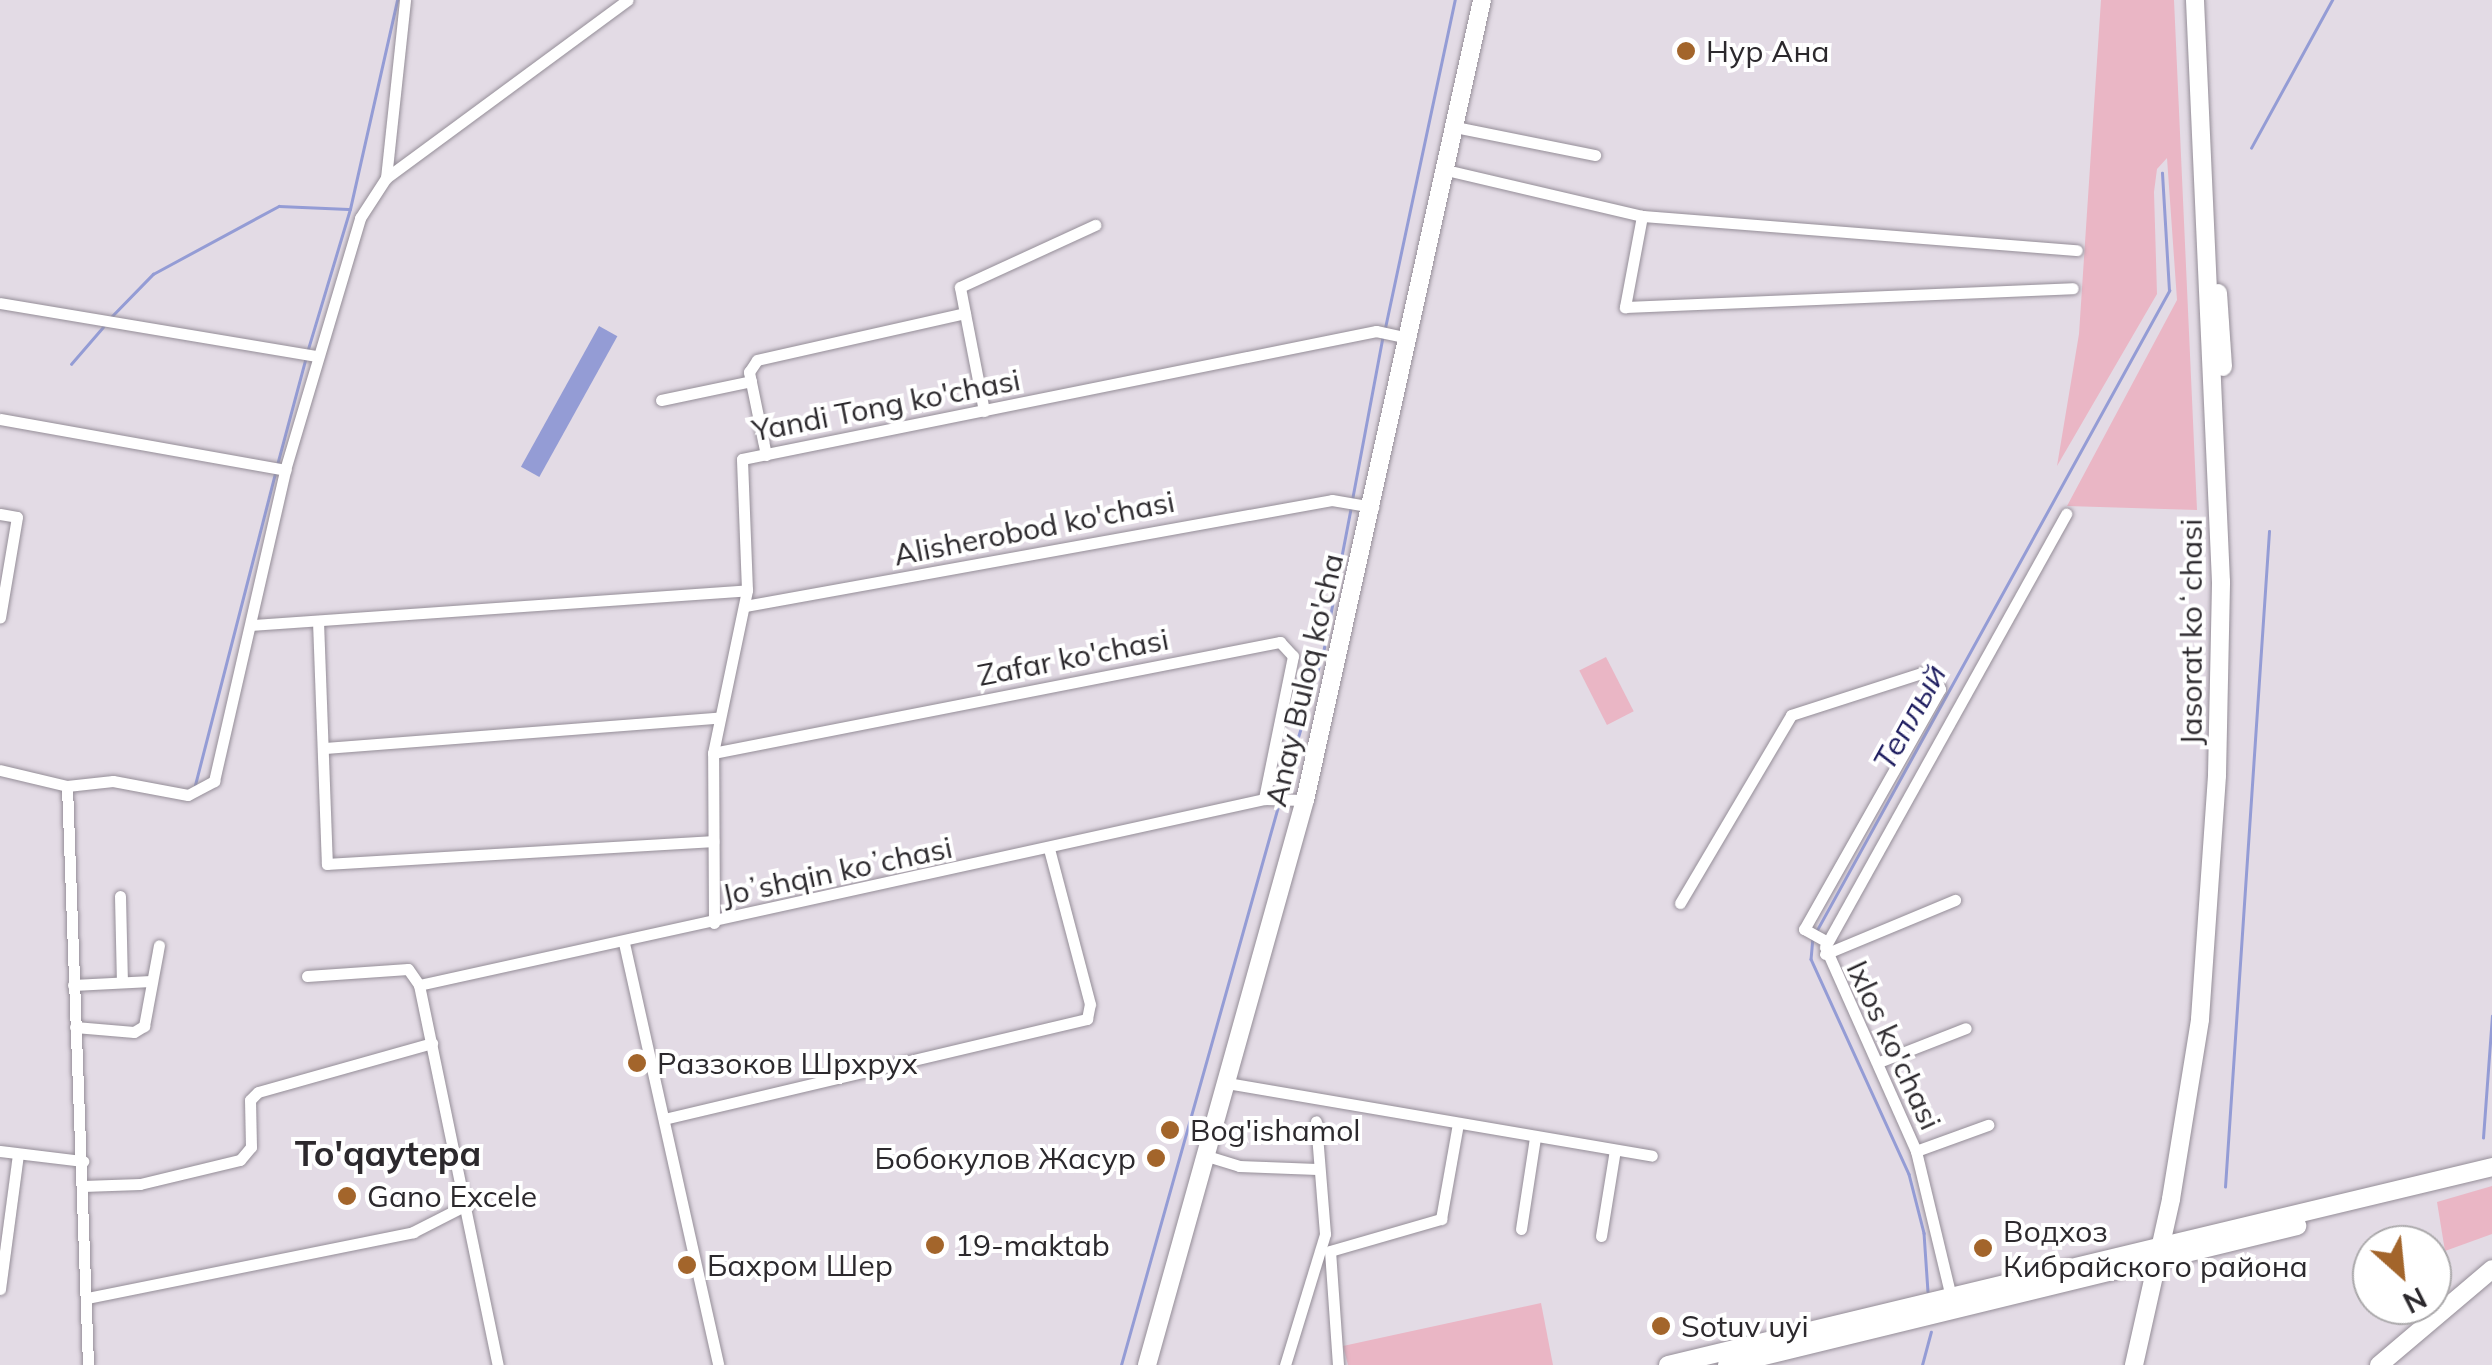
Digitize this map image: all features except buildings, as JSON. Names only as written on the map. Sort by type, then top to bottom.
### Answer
[{"type":"main road","name":"Anay Buloq ko'cha","points":[[1147,1365],[1227,1083],[1299,799],[1482,0]]},
{"type":"main road","name":"Jasorat koʻchasi","points":[[2166,1251],[2200,1019],[2220,706],[2218,474],[2195,0]]},
{"type":"main road","name":"Jasorat koʻchasi","points":[[2166,1251],[2212,1004],[2232,630],[2206,0]]},
{"type":"main road","points":[[1728,1365],[2492,1167]]},
{"type":"main road","points":[[1668,1365],[1951,1297],[2492,1179]]},
{"type":"main road","points":[[2134,1365],[2166,1251]]},
{"type":"main road","points":[[2145,1365],[2166,1251]]},
{"type":"main road","points":[[2380,1365],[2492,1269]]},
{"type":"street","points":[[386,178],[404,5],[416,0]]},
{"type":"street","points":[[0,770],[68,786],[113,781],[188,795],[206,790],[252,624],[279,469],[360,218],[386,178],[627,0]]},
{"type":"street","points":[[1455,127],[1594,155]]},
{"type":"street","points":[[1446,170],[1642,216],[2076,250]]},
{"type":"street","points":[[1642,216],[1625,308],[2073,288]]},
{"type":"street","points":[[984,411],[960,287],[1095,225]]},
{"type":"street","points":[[0,302],[318,356]]},
{"type":"street","points":[[766,454],[751,381],[750,366],[757,360],[966,314]]},
{"type":"street","name":"Yandi Tong ko'chasi","points":[[714,923],[713,753],[747,590],[742,459],[1380,331],[1404,337]]},
{"type":"street","points":[[661,400],[751,381]]},
{"type":"street","points":[[0,419],[279,469]]},
{"type":"street","name":"Alisherobod ko'chasi","points":[[746,606],[1332,500],[1368,506]]},
{"type":"street","points":[[0,514],[17,517],[0,618]]},
{"type":"street","name":"Ixlos ko'chasi","points":[[1951,1297],[1916,1150],[1879,1062],[1818,940],[2066,514]]},
{"type":"street","points":[[252,624],[747,590]]},
{"type":"street","points":[[318,621],[327,864],[713,841]]},
{"type":"street","name":"Zafar ko'chasi","points":[[713,753],[1280,642],[1293,656],[1264,799]]},
{"type":"street","points":[[1680,903],[1791,715],[1921,673],[1936,678],[1940,690],[1818,940]]},
{"type":"street","points":[[324,748],[718,718]]},
{"type":"street","points":[[68,786],[88,1365]]},
{"type":"street","name":"Joʼshqin koʼchasi","points":[[419,985],[624,943],[1264,799],[1299,799]]},
{"type":"street","points":[[664,1118],[1087,1019],[1090,1004],[1049,849]]},
{"type":"street","points":[[120,896],[122,982]]},
{"type":"street","points":[[1818,940],[1955,900]]},
{"type":"street","points":[[624,943],[718,1365]]},
{"type":"street","points":[[75,1027],[139,1030],[160,945]]},
{"type":"street","points":[[307,976],[408,969],[419,985],[468,1204],[498,1365]]},
{"type":"street","points":[[72,986],[151,981]]},
{"type":"street","points":[[1879,1062],[1966,1028]]},
{"type":"street","points":[[83,1186],[140,1184],[240,1160],[251,1147],[250,1100],[258,1092],[432,1043]]},
{"type":"street","points":[[1227,1083],[1652,1156]]},
{"type":"street","points":[[1285,1365],[1325,1234],[1316,1121]]},
{"type":"street","points":[[1338,1365],[1330,1251],[1441,1219],[1458,1124]]},
{"type":"street","points":[[1916,1150],[1988,1125]]},
{"type":"street","points":[[1521,1229],[1536,1137]]},
{"type":"street","points":[[1601,1236],[1615,1150]]},
{"type":"street","points":[[0,1151],[83,1161]]},
{"type":"street","points":[[0,1289],[18,1154]]},
{"type":"street","points":[[1206,1156],[1240,1166],[1317,1169]]},
{"type":"street","points":[[86,1298],[412,1232],[468,1204]]},
{"type":"shaded area","points":[[2101,0],[2174,0],[2197,510],[2067,506],[2177,300],[2167,158],[2157,169],[2154,192],[2157,294],[2057,466],[2079,334]]},
{"type":"shaded area","points":[[1606,657],[1634,711],[1607,725],[1579,671]]},
{"type":"shaded area","points":[[2492,1186],[2492,1234],[2452,1248],[2452,1225],[2441,1225],[2437,1202]]},
{"type":"shaded area","points":[[1541,1303],[1553,1365],[1348,1365],[1343,1346]]},
{"type":"water","points":[[599,326],[617,336],[539,477],[521,467]]},
{"type":"waterway","points":[[308,349],[350,209],[397,0]]},
{"type":"waterway","points":[[1385,328],[1455,0]]},
{"type":"waterway","name":"Теплый","points":[[2251,148],[2332,0]]},
{"type":"waterway","name":"Теплый","points":[[1817,930],[2169,291],[2162,173]]},
{"type":"waterway","points":[[111,317],[153,274],[279,206],[348,209]]},
{"type":"waterway","points":[[71,364],[103,327]]},
{"type":"waterway","points":[[1352,500],[1383,335]]},
{"type":"waterway","points":[[277,465],[306,357]]},
{"type":"waterway","points":[[195,785],[275,473]]},
{"type":"waterway","points":[[1281,796],[1324,648],[1351,507]]},
{"type":"waterway","points":[[2225,1187],[2269,531]]},
{"type":"waterway","points":[[1121,1365],[1279,803]]},
{"type":"waterway","name":"Теплый","points":[[1813,937],[1811,959],[1909,1174],[1924,1233],[1928,1291]]},
{"type":"waterway","points":[[2483,1138],[2492,1016]]},
{"type":"waterway","name":"Теплый","points":[[1922,1365],[1931,1332]]},
{"type":"place","name":"Нур Ана","points":[[1686,51]]},
{"type":"place","name":"Раззоков Шрхрух","points":[[637,1063]]},
{"type":"place","name":"Bog'ishamol","points":[[1170,1130]]},
{"type":"place","name":"Бобокулов Жасур","points":[[1156,1158]]},
{"type":"place","name":"Gano Excele","points":[[347,1196]]},
{"type":"place","name":"19-maktab","points":[[935,1245]]},
{"type":"place","name":"Водхоз Кибрайского района","points":[[1983,1248]]},
{"type":"place","name":"Бахром Шер","points":[[687,1265]]},
{"type":"place","name":"Sotuv uyi","points":[[1661,1326]]},
{"type":"district","name":"To'qaytepa","points":[[388,1153]]}]
